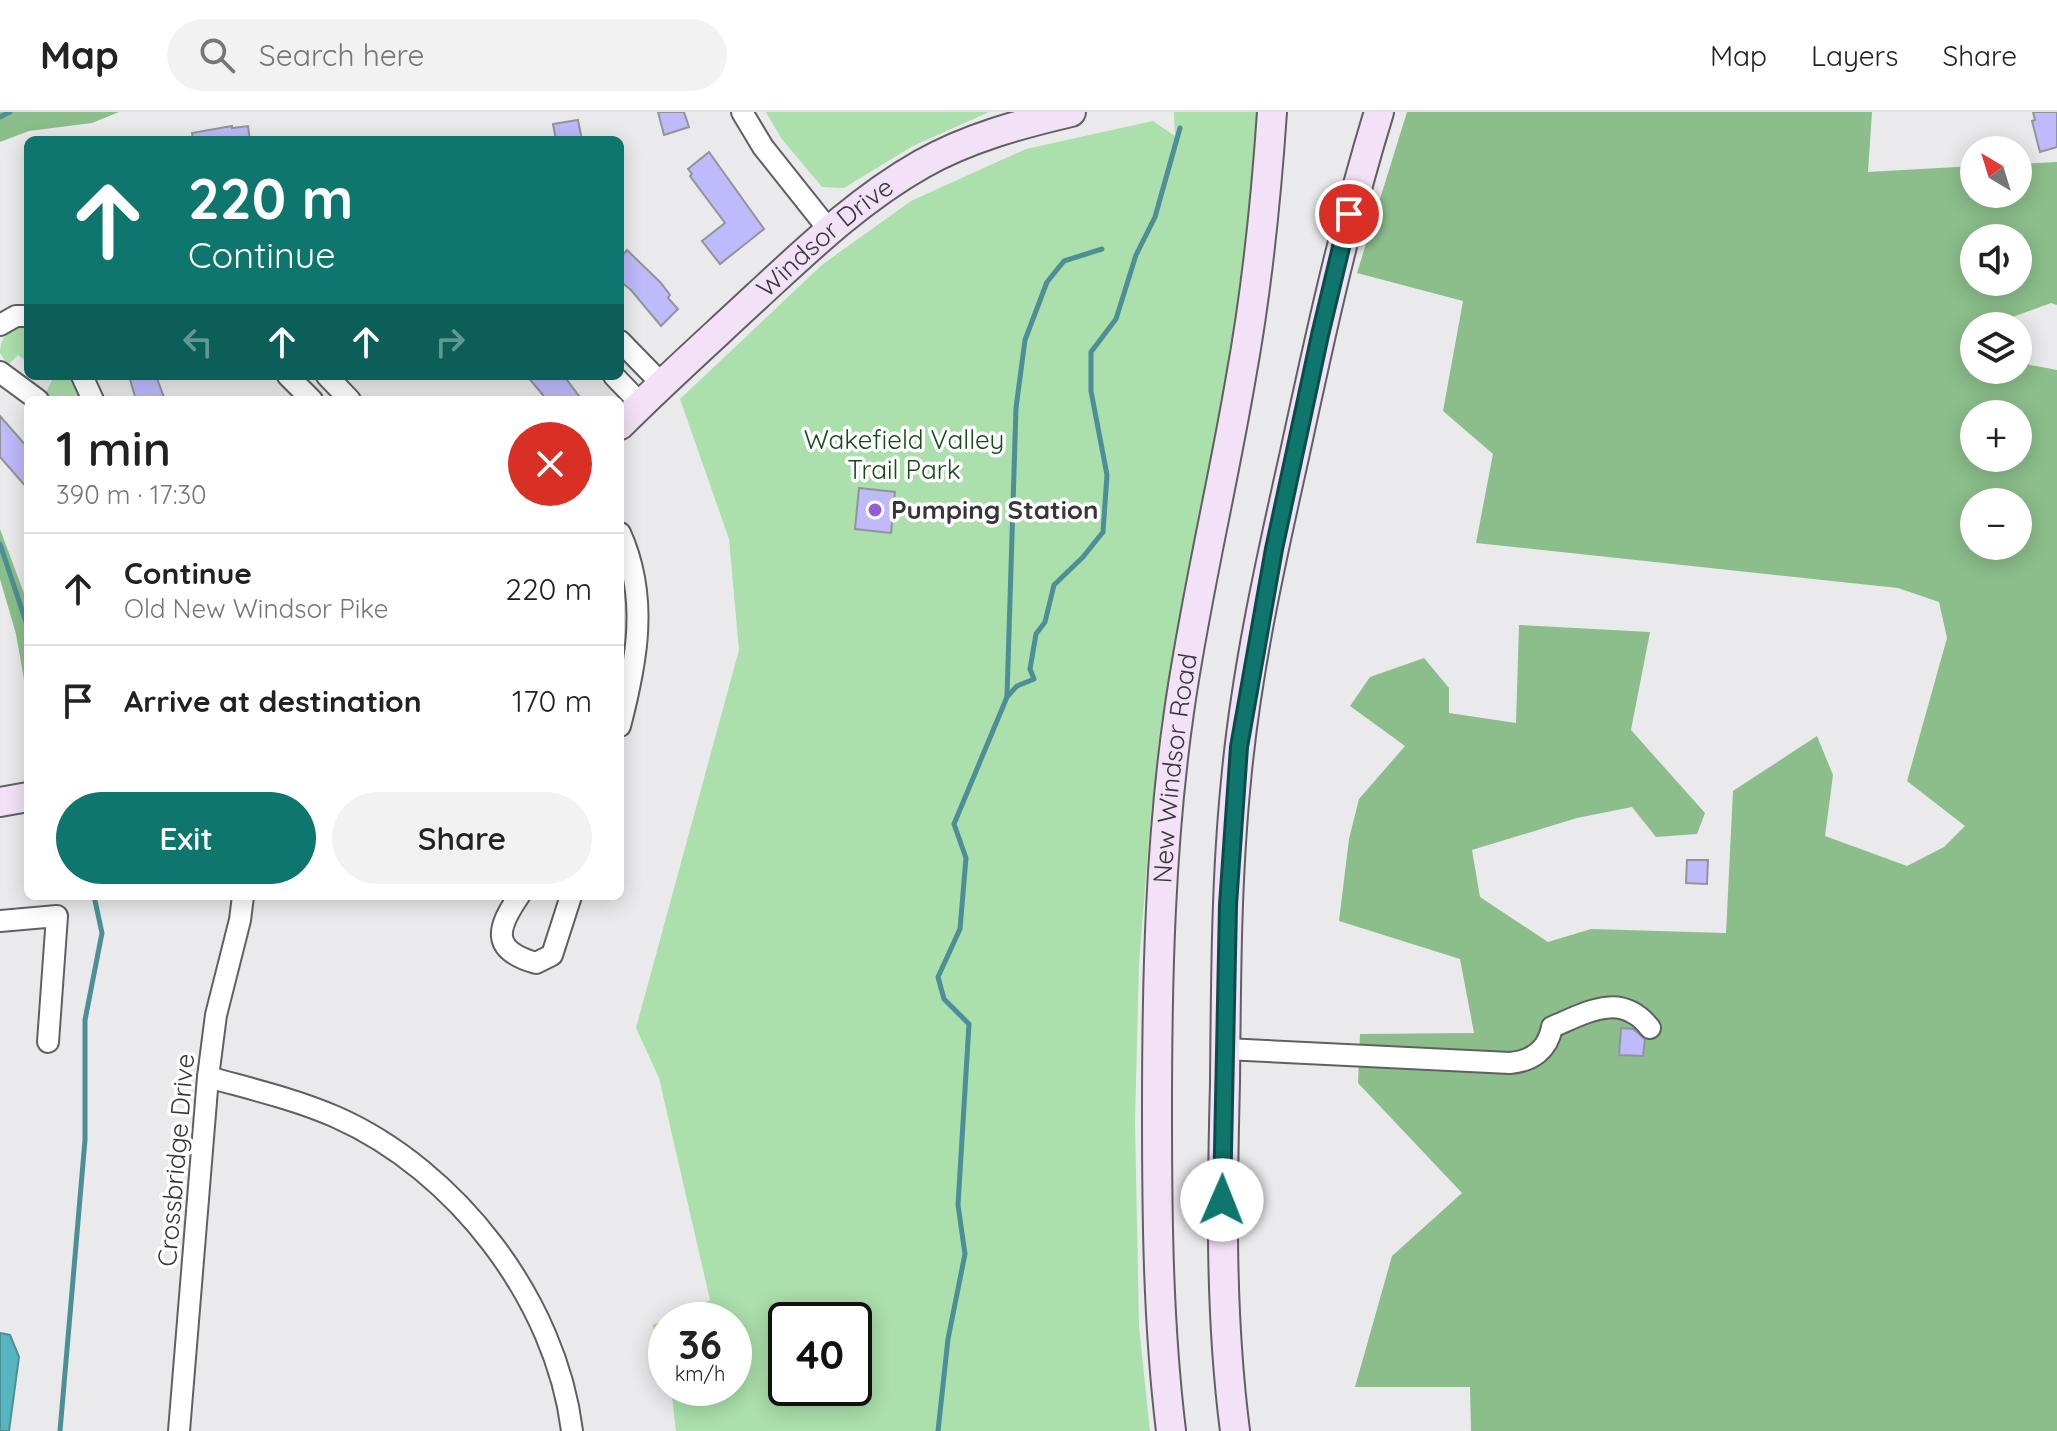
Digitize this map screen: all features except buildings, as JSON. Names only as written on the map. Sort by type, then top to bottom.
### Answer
[{"type":"street","points":[[742,112],[763,147],[829,230]]},
{"type":"street","name":"Windsor Drive","points":[[624,421],[829,230],[871,198],[923,163],[998,132],[1071,112]]},
{"type":"street","name":"New Windsor Road","points":[[1171,1431],[1164,1379],[1156,1232],[1158,959],[1164,865],[1179,713],[1241,378],[1258,267],[1272,112]]},
{"type":"street","points":[[1235,1431],[1224,1329],[1222,1224],[1228,905],[1235,785],[1255,645],[1320,335],[1342,240],[1379,112]]},
{"type":"street","points":[[0,325],[16,316],[24,316]]},
{"type":"street","points":[[624,345],[662,384]]},
{"type":"street","points":[[0,372],[33,396]]},
{"type":"street","points":[[292,380],[308,396]]},
{"type":"street","points":[[331,380],[346,396]]},
{"type":"street","points":[[618,380],[641,404]]},
{"type":"street","points":[[624,545],[634,576],[639,632],[624,710]]},
{"type":"street","points":[[0,802],[24,798]]},
{"type":"street","name":"Crossbridge Drive","points":[[179,1431],[208,1077],[216,1015],[242,900]]},
{"type":"street","points":[[517,900],[502,924],[501,936],[513,953],[536,963],[552,955],[570,900]]},
{"type":"street","points":[[0,921],[57,916],[48,1042]]},
{"type":"street","points":[[1225,1049],[1510,1063],[1534,1056],[1550,1040],[1552,1027],[1588,1012],[1622,1007],[1642,1017],[1650,1028]]},
{"type":"street","points":[[208,1077],[338,1118],[406,1159],[451,1197],[484,1233],[517,1279],[557,1365],[572,1431]]},
{"type":"green space","points":[[0,112],[119,112],[92,123],[29,131],[0,142]]},
{"type":"green space","points":[[766,112],[987,113],[913,146],[844,188],[822,187],[781,138]]},
{"type":"green space","name":"Wakefield Valley Trail Park","points":[[1174,112],[1260,114],[1243,292],[1182,608],[1151,813],[1139,964],[1135,1121],[1139,1326],[1150,1431],[676,1431],[673,1406],[752,1406],[752,1302],[705,1302],[710,1300],[659,1078],[636,1028],[739,650],[729,539],[680,399],[823,264],[911,201],[1026,149],[1153,121],[1175,136]]},
{"type":"green space","points":[[1407,112],[1872,112],[1868,172],[1960,167],[1960,208],[2032,208],[2032,163],[2057,162],[2057,305],[2051,303],[2026,312],[1960,312],[1960,384],[2032,384],[2032,365],[2057,370],[2057,1431],[1471,1431],[1470,1387],[1355,1387],[1392,1256],[1462,1193],[1358,1083],[1360,1034],[1474,1033],[1460,959],[1339,921],[1349,839],[1359,799],[1405,746],[1350,706],[1370,677],[1424,658],[1449,688],[1449,713],[1516,723],[1519,625],[1650,632],[1631,730],[1705,813],[1697,834],[1656,837],[1632,807],[1577,818],[1472,850],[1480,897],[1548,942],[1591,929],[1726,933],[1733,791],[1817,736],[1833,775],[1825,836],[1907,866],[1944,847],[1965,826],[1907,781],[1947,638],[1939,602],[1898,588],[1476,543],[1493,454],[1443,411],[1463,301],[1357,273]]},
{"type":"green space","points":[[24,326],[24,360],[18,355],[8,365],[0,353],[2,342],[6,334]]},
{"type":"green space","points":[[52,380],[73,380],[82,396],[50,396],[46,393]]},
{"type":"green space","points":[[0,529],[24,593],[24,679],[16,634],[0,579]]},
{"type":"water","points":[[0,1333],[10,1335],[19,1357],[9,1431],[0,1431]]},
{"type":"waterway","points":[[0,117],[10,112]]},
{"type":"waterway","points":[[938,1431],[948,1339],[965,1254],[958,1205],[969,1024],[944,999],[938,977],[960,929],[966,858],[954,824],[1007,697],[1017,686],[1034,679],[1030,669],[1036,634],[1045,622],[1054,585],[1103,532],[1107,475],[1091,391],[1091,352],[1116,319],[1136,255],[1155,217],[1180,128]]},
{"type":"waterway","points":[[1007,696],[1016,408],[1025,340],[1047,282],[1064,261],[1102,249]]},
{"type":"waterway","points":[[0,544],[24,616]]},
{"type":"waterway","points":[[60,1431],[85,1140],[85,1020],[102,933],[95,900]]},
{"type":"place","name":"Pumping Station","points":[[875,510]]},
{"type":"route","points":[[1222,1200],[1228,905],[1239,747],[1274,549],[1349,214]]}]
